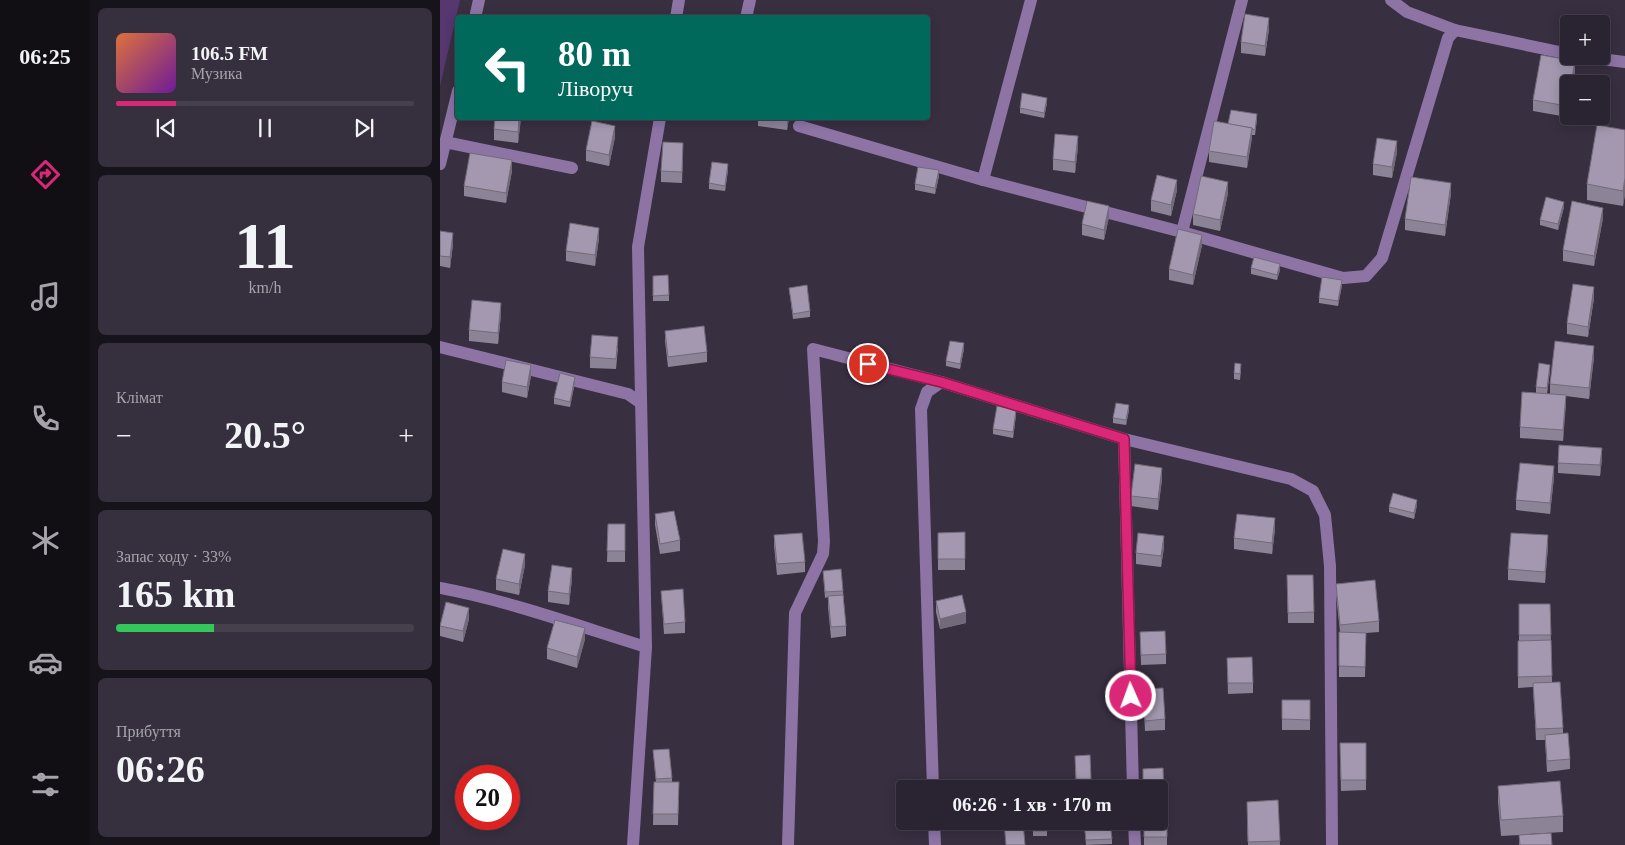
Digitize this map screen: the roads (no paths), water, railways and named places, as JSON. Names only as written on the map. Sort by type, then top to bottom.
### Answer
[{"type":"street","points":[[476,15],[479,0]]},
{"type":"street","points":[[676,15],[679,0]]},
{"type":"street","points":[[747,15],[750,0]]},
{"type":"street","points":[[983,180],[1031,0]]},
{"type":"street","points":[[1182,232],[1242,0]]},
{"type":"street","points":[[1391,0],[1407,12],[1455,30],[1560,52]]},
{"type":"street","points":[[799,126],[983,180],[1182,232],[1343,278],[1366,276],[1382,258],[1448,38],[1455,30]]},
{"type":"street","points":[[1610,60],[1625,62]]},
{"type":"street","points":[[440,164],[455,103]]},
{"type":"street","points":[[633,845],[646,647],[638,247],[660,120]]},
{"type":"street","points":[[445,142],[572,168]]},
{"type":"street","points":[[440,347],[628,394],[641,403]]},
{"type":"street","points":[[788,845],[795,613],[822,554],[824,541],[813,349],[941,382],[1124,439],[1291,479],[1312,491],[1325,516],[1330,566],[1332,845]]},
{"type":"street","points":[[933,780],[921,409],[927,392],[941,382]]},
{"type":"street","points":[[1124,439],[1133,780]]},
{"type":"street","points":[[440,588],[464,592],[528,610],[646,647]]},
{"type":"street","points":[[934,830],[934,845]]},
{"type":"street","points":[[1134,830],[1135,845]]}]
